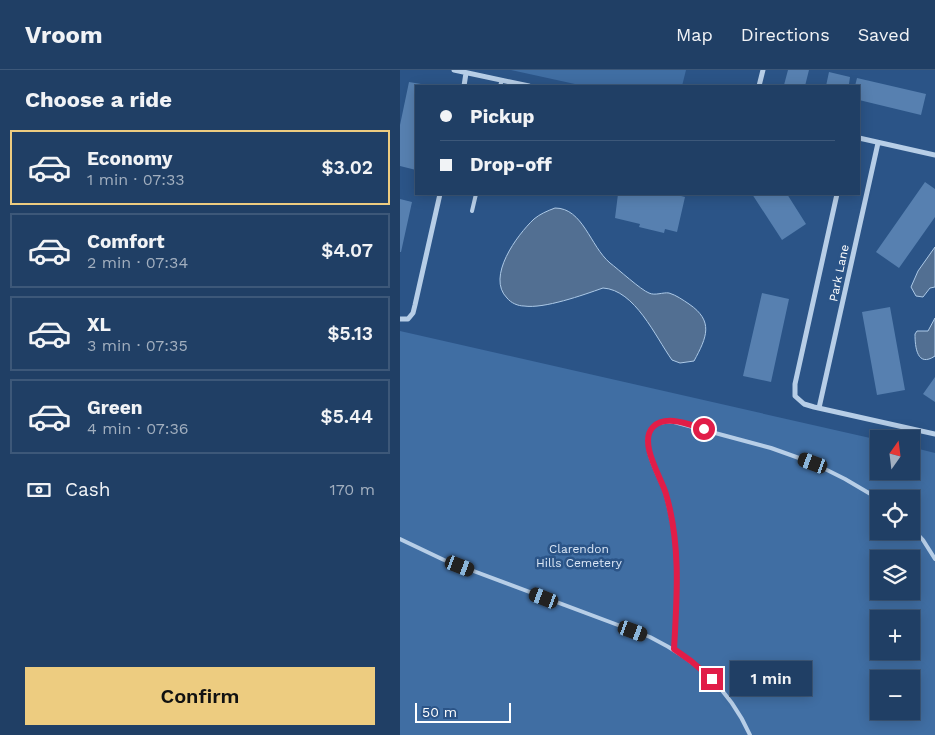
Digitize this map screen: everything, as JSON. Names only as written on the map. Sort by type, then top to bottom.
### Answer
[{"type":"street","points":[[454,70],[501,83],[520,85]]},
{"type":"street","points":[[759,85],[763,70]]},
{"type":"street","points":[[464,85],[466,73]]},
{"type":"street","points":[[860,138],[935,155]]},
{"type":"street","name":"Park Lane","points":[[819,408],[878,143]]},
{"type":"street","points":[[400,320],[408,319],[413,314],[416,305],[440,195]]},
{"type":"street","name":"Park Lane","points":[[837,195],[795,384],[795,396],[804,404],[935,434]]},
{"type":"lane","points":[[472,211],[476,195]]},
{"type":"lane","points":[[674,649],[677,555],[666,494],[648,443],[648,434],[654,426],[662,421],[674,422],[771,448],[813,463],[870,494]]},
{"type":"lane","points":[[920,537],[935,559]]},
{"type":"lane","points":[[400,539],[444,560],[650,638],[674,649],[712,679],[729,698],[741,715],[750,735]]},
{"type":"green space","points":[[511,70],[686,70],[682,85],[579,85]]},
{"type":"green space","name":"Clarendon Hills Cemetery","points":[[400,331],[870,438],[870,480],[920,480],[920,449],[935,453],[935,735],[400,735]]},
{"type":"shaded area","points":[[555,208],[573,214],[586,229],[603,256],[645,291],[651,294],[672,294],[697,310],[705,323],[706,330],[705,337],[694,361],[680,363],[672,360],[634,305],[614,291],[603,288],[564,301],[532,306],[517,305],[507,298],[501,289],[500,279],[502,268],[512,245],[534,219]]},
{"type":"shaded area","points":[[935,247],[935,287],[930,288],[923,297],[916,296],[911,287],[918,271]]},
{"type":"shaded area","points":[[935,318],[935,356],[924,359],[918,354],[915,334],[917,331],[928,331]]},
{"type":"building","points":[[788,70],[809,70],[805,85],[784,85]]},
{"type":"building","points":[[829,72],[850,77],[849,84],[852,85],[826,85]]},
{"type":"building","points":[[857,78],[926,94],[921,115],[860,100],[860,85],[855,85]]},
{"type":"building","points":[[409,82],[427,85],[415,85],[415,170],[400,166],[400,125]]},
{"type":"building","points":[[925,182],[935,189],[935,217],[899,268],[876,252]]},
{"type":"building","points":[[618,195],[677,195],[685,197],[677,232],[665,229],[664,233],[639,227],[640,224],[615,218]]},
{"type":"building","points":[[753,195],[788,195],[806,224],[782,240]]},
{"type":"building","points":[[400,199],[412,202],[401,252],[400,252]]},
{"type":"building","points":[[762,293],[789,299],[771,382],[743,376]]},
{"type":"building","points":[[890,307],[905,390],[877,395],[862,312]]},
{"type":"building","points":[[935,377],[935,402],[923,394]]},
{"type":"route","points":[[704,429],[688,424],[662,421],[654,426],[648,434],[648,443],[666,494],[677,555],[674,649],[712,679]]}]
